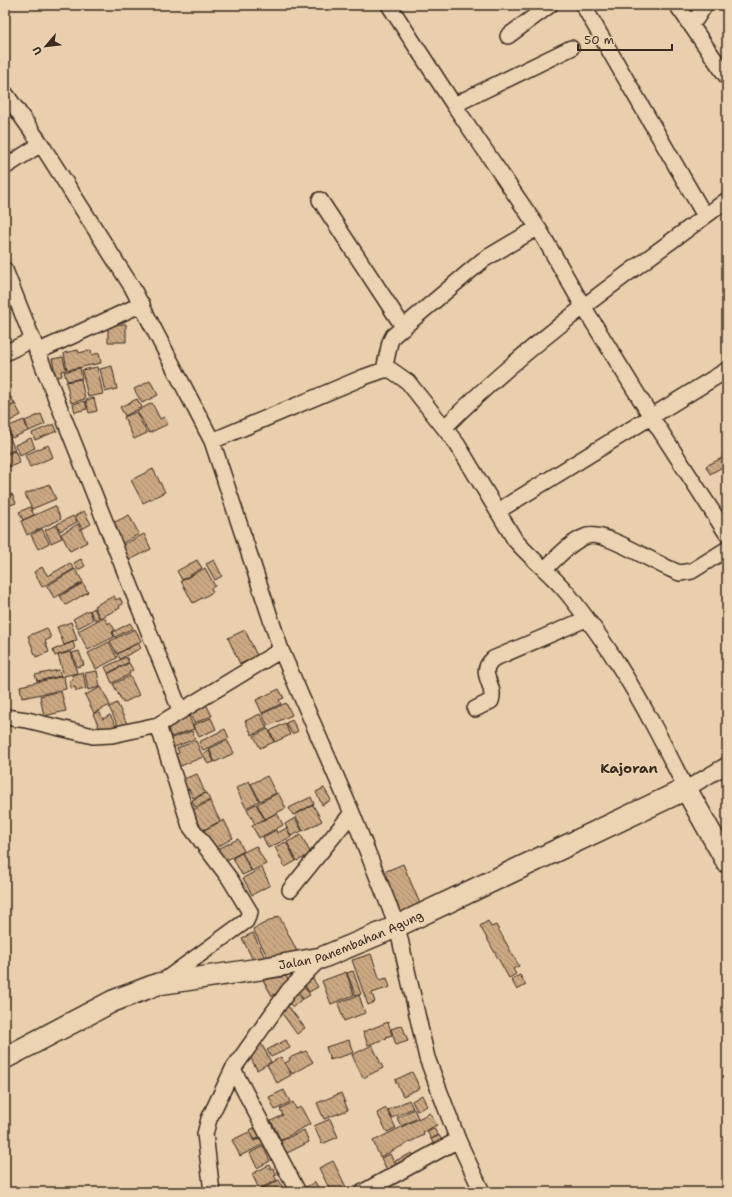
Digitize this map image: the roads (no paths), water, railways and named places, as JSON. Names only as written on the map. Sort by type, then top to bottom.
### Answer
[{"type":"street","points":[[389,5],[454,106],[538,228],[583,306],[652,418],[727,534]]},
{"type":"street","points":[[508,36],[550,5]]},
{"type":"street","points":[[583,5],[705,216]]},
{"type":"street","points":[[677,5],[727,77]]},
{"type":"street","points":[[688,22],[696,19],[705,5]]},
{"type":"street","points":[[454,106],[571,48]]},
{"type":"street","points":[[5,92],[37,147],[142,304],[219,439],[279,651],[352,813],[389,929],[425,1053],[458,1140],[482,1192]]},
{"type":"street","points":[[5,167],[37,147]]},
{"type":"street","points":[[320,200],[404,328]]},
{"type":"street","points":[[445,427],[475,397],[583,306],[727,200]]},
{"type":"street","points":[[384,370],[391,339],[483,260],[538,228]]},
{"type":"street","points":[[5,270],[180,710]]},
{"type":"street","points":[[5,353],[35,346],[142,304]]},
{"type":"street","points":[[219,439],[384,370],[395,371],[408,382],[445,427],[524,550],[545,569],[586,619],[619,665],[657,731],[686,789],[727,862]]},
{"type":"street","points":[[498,511],[652,418],[727,370]]},
{"type":"street","points":[[545,569],[573,544],[592,535],[609,539],[680,573],[692,571],[727,549]]},
{"type":"street","points":[[475,709],[488,703],[493,697],[485,670],[486,665],[492,659],[586,619]]},
{"type":"street","points":[[5,718],[27,720],[93,736],[112,735],[158,725],[180,710],[279,651]]},
{"type":"street","points":[[158,725],[190,826],[230,879],[250,912],[246,921],[162,983]]},
{"type":"street","points":[[686,789],[727,765]]},
{"type":"street","name":"Jalan Panembahan Agung","points":[[5,1058],[113,1001],[144,988],[162,983],[260,969],[321,958],[389,929],[686,789]]},
{"type":"street","points":[[290,890],[352,813]]},
{"type":"street","points":[[212,1192],[206,1134],[207,1127],[233,1069],[289,990],[321,958]]},
{"type":"street","points":[[233,1069],[298,1192]]},
{"type":"street","points":[[363,1192],[458,1140]]},
{"type":"district","name":"Kajoran","points":[[629,768]]}]
